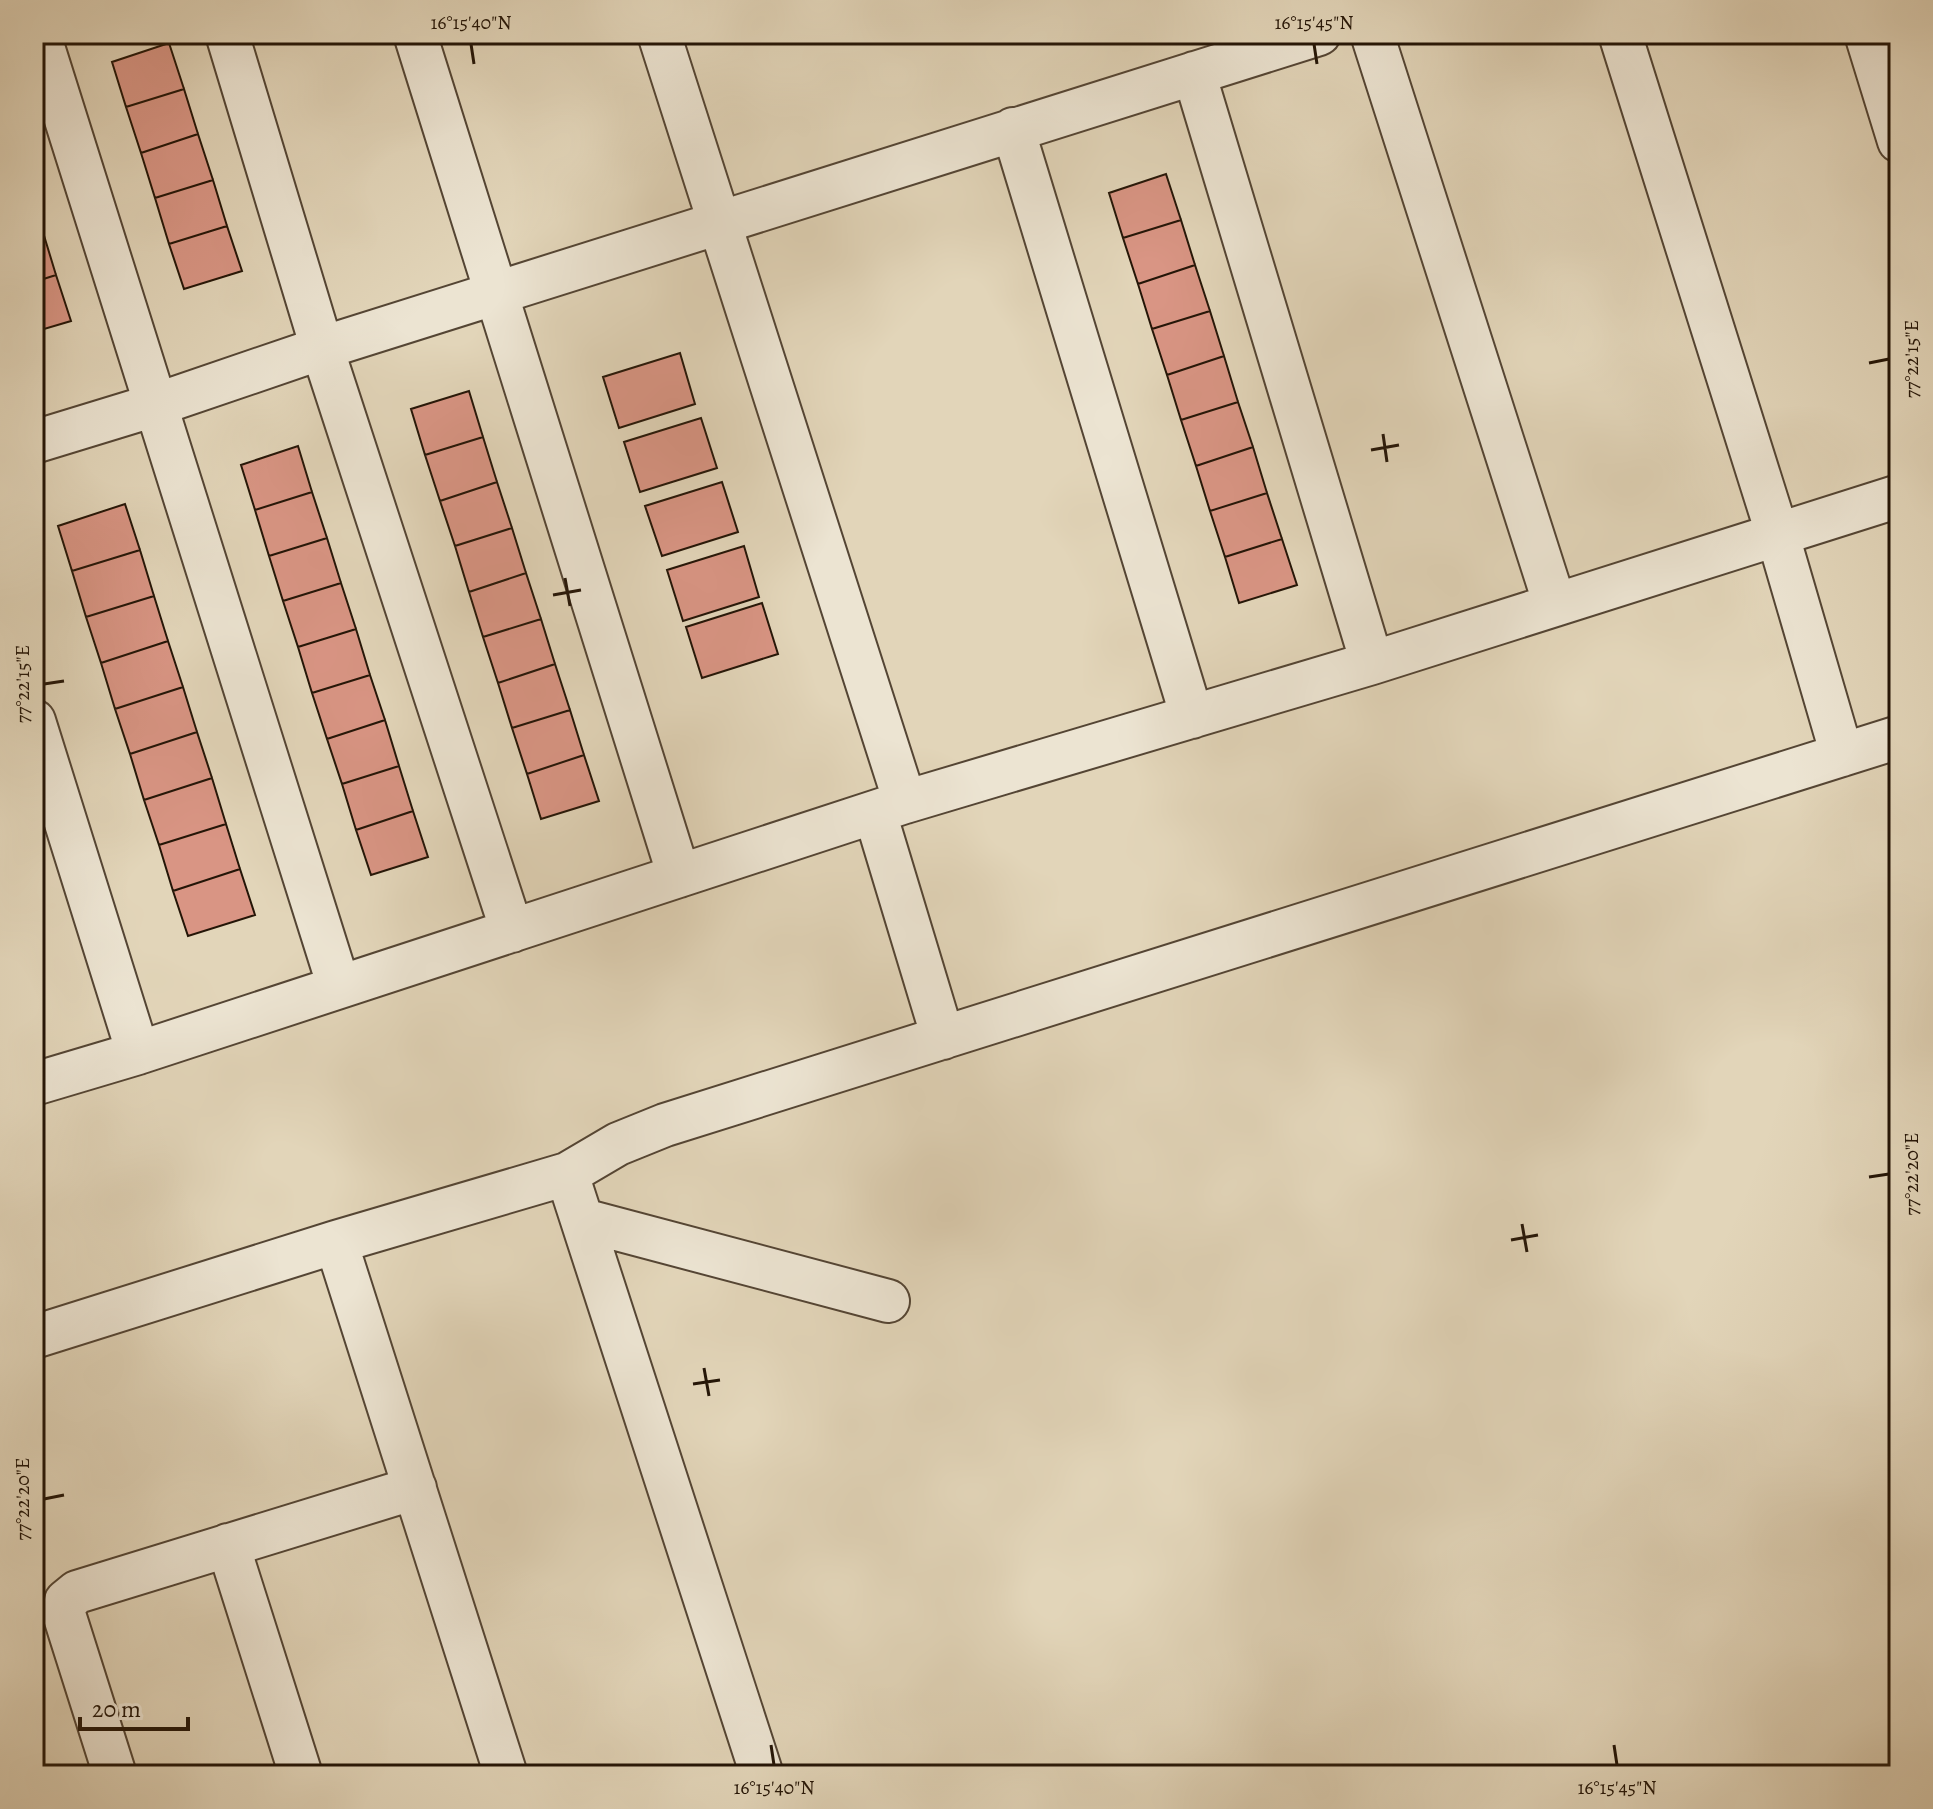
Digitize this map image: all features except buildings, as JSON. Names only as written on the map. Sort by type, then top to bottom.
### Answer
[{"type":"street","points":[[39,34],[339,987]]},
{"type":"street","points":[[227,34],[322,348],[512,931]]},
{"type":"street","points":[[415,34],[679,876]]},
{"type":"street","points":[[659,34],[720,223],[890,808],[943,1038]]},
{"type":"street","points":[[34,442],[322,348],[1319,34]]},
{"type":"street","points":[[1372,34],[1555,605]]},
{"type":"street","points":[[1620,34],[1778,536],[1842,755]]},
{"type":"street","points":[[1866,34],[1899,141]]},
{"type":"street","points":[[1194,73],[1372,663]]},
{"type":"street","points":[[1013,129],[1192,717]]},
{"type":"street","points":[[34,1084],[138,1053],[890,808],[1372,663],[1899,496]]},
{"type":"street","points":[[34,721],[138,1053]]},
{"type":"street","points":[[34,1337],[336,1242],[567,1174],[618,1144],[665,1125],[1899,737]]},
{"type":"street","points":[[567,1174],[762,1775]]},
{"type":"street","points":[[583,1220],[888,1301]]},
{"type":"street","points":[[336,1242],[506,1775]]},
{"type":"street","points":[[115,1775],[64,1614],[66,1601],[77,1592],[415,1488]]},
{"type":"street","points":[[228,1545],[301,1775]]}]
